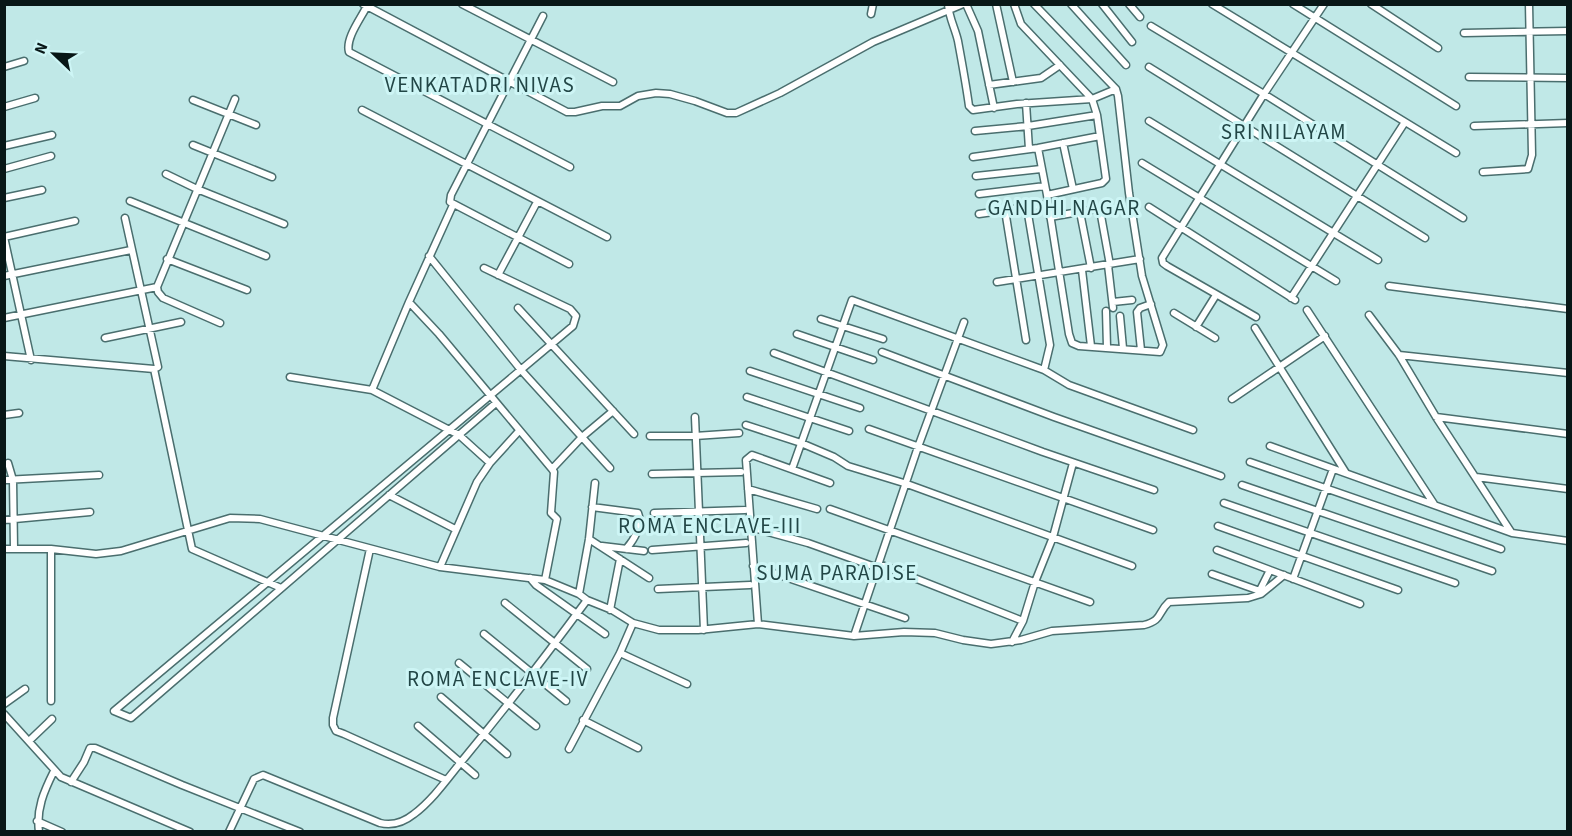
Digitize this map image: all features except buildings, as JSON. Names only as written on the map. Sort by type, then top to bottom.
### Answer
[{"type":"street","points":[[462,4],[613,82]]},
{"type":"street","points":[[871,14],[873,4]]},
{"type":"street","points":[[570,167],[349,52],[349,42],[366,5],[567,111],[620,106],[638,96],[656,93],[670,94],[727,113],[736,113],[780,93],[873,42],[917,25],[950,6],[965,4],[978,31],[994,108]]},
{"type":"street","points":[[996,4],[1013,81]]},
{"type":"street","points":[[1014,4],[1021,24],[1092,99],[1097,115],[1106,179],[1102,183],[1047,195]]},
{"type":"street","points":[[1034,4],[1116,89],[1140,259],[1162,349],[1160,352],[1075,346],[1072,343],[1038,148]]},
{"type":"street","points":[[1071,4],[1126,65]]},
{"type":"street","points":[[1102,4],[1132,42]]},
{"type":"street","points":[[1129,4],[1140,16]]},
{"type":"street","points":[[1212,4],[1456,153]]},
{"type":"street","points":[[1293,4],[1456,106]]},
{"type":"street","points":[[1256,317],[1163,263],[1162,258],[1264,94],[1324,4]]},
{"type":"street","points":[[1371,4],[1437,48]]},
{"type":"street","points":[[1483,172],[1528,169],[1532,155],[1529,4]]},
{"type":"street","points":[[950,6],[970,108],[975,110],[1026,103],[1092,99],[1116,89]]},
{"type":"street","points":[[543,16],[486,125],[451,195],[450,202],[517,239],[569,264]]},
{"type":"street","points":[[1151,26],[1463,218]]},
{"type":"street","points":[[1464,33],[1568,31]]},
{"type":"street","points":[[4,66],[24,61]]},
{"type":"street","points":[[989,85],[1041,78],[1060,66]]},
{"type":"street","points":[[1149,67],[1425,238]]},
{"type":"street","points":[[1469,77],[1568,78]]},
{"type":"street","points":[[4,107],[35,98]]},
{"type":"street","points":[[220,323],[170,301],[160,294],[157,286],[235,99]]},
{"type":"street","points":[[193,100],[256,125]]},
{"type":"street","points":[[1026,103],[1029,149]]},
{"type":"street","points":[[362,110],[607,237]]},
{"type":"street","points":[[975,131],[1028,126],[1097,115]]},
{"type":"street","points":[[1149,121],[1378,260]]},
{"type":"street","points":[[1149,207],[1293,299],[1377,164],[1406,122]]},
{"type":"street","points":[[1474,126],[1568,123]]},
{"type":"street","points":[[4,146],[52,135]]},
{"type":"street","points":[[973,157],[1100,136]]},
{"type":"street","points":[[1063,143],[1073,189]]},
{"type":"street","points":[[193,145],[272,177]]},
{"type":"street","points":[[4,169],[51,156]]},
{"type":"street","points":[[1142,164],[1336,281]]},
{"type":"street","points":[[976,176],[1041,169]]},
{"type":"street","points":[[166,174],[196,189],[284,224]]},
{"type":"street","points":[[979,194],[1044,186]]},
{"type":"street","points":[[4,198],[42,190]]},
{"type":"street","points":[[130,201],[266,256]]},
{"type":"street","points":[[498,275],[537,202]]},
{"type":"street","points":[[979,214],[1048,204]]},
{"type":"street","points":[[372,390],[453,205]]},
{"type":"street","points":[[1027,208],[1050,345],[1044,370]]},
{"type":"street","points":[[1005,210],[1026,340]]},
{"type":"street","points":[[1050,217],[1100,210],[1113,305],[1132,300]]},
{"type":"street","points":[[1080,212],[1091,268]]},
{"type":"street","points":[[4,357],[154,369],[158,367],[125,218]]},
{"type":"street","points":[[31,360],[5,237],[75,221]]},
{"type":"street","points":[[4,276],[131,250]]},
{"type":"street","points":[[429,256],[520,370],[610,468]]},
{"type":"street","points":[[997,282],[1140,259]]},
{"type":"street","points":[[167,260],[247,290]]},
{"type":"street","points":[[484,268],[573,312],[576,320],[573,326],[114,711],[131,718],[496,404]]},
{"type":"street","points":[[1082,270],[1091,346]]},
{"type":"street","points":[[4,318],[157,286]]},
{"type":"street","points":[[1389,286],[1568,309]]},
{"type":"street","points":[[1196,327],[1216,295]]},
{"type":"street","points":[[792,469],[852,300],[1044,370],[1069,385],[1193,430]]},
{"type":"street","points":[[409,302],[439,334],[552,469]]},
{"type":"street","points":[[1141,350],[1137,312],[1140,308],[1151,304]]},
{"type":"street","points":[[518,308],[634,434]]},
{"type":"street","points":[[1307,310],[1434,504]]},
{"type":"street","points":[[1106,311],[1107,347]]},
{"type":"street","points":[[1174,313],[1215,338]]},
{"type":"street","points":[[1369,315],[1399,355],[1436,417],[1512,533]]},
{"type":"street","points":[[1120,316],[1123,348]]},
{"type":"street","points":[[821,319],[883,339]]},
{"type":"street","points":[[105,338],[181,322]]},
{"type":"street","points":[[854,636],[918,447],[964,322]]},
{"type":"street","points":[[1255,328],[1347,474]]},
{"type":"street","points":[[797,334],[873,360]]},
{"type":"street","points":[[1232,399],[1325,336]]},
{"type":"street","points":[[882,352],[1221,476]]},
{"type":"street","points":[[774,353],[1073,463],[1154,490]]},
{"type":"street","points":[[1399,355],[1568,373]]},
{"type":"street","points":[[154,369],[192,549],[281,588]]},
{"type":"street","points":[[750,371],[860,408]]},
{"type":"street","points":[[290,377],[372,390],[459,435],[490,463]]},
{"type":"street","points":[[747,397],[849,431]]},
{"type":"street","points":[[545,580],[557,519],[551,513],[552,469],[582,437],[613,411]]},
{"type":"street","points":[[4,415],[19,413]]},
{"type":"street","points":[[695,417],[704,630]]},
{"type":"street","points":[[1436,417],[1568,434]]},
{"type":"street","points":[[746,424],[801,443],[834,457],[848,466],[907,484],[1132,566]]},
{"type":"street","points":[[869,429],[1153,530]]},
{"type":"street","points":[[440,567],[477,482],[490,463],[519,431]]},
{"type":"street","points":[[650,436],[739,433]]},
{"type":"street","points":[[1270,447],[1512,533],[1568,541]]},
{"type":"street","points":[[758,624],[746,459],[752,455],[830,483]]},
{"type":"street","points":[[1250,462],[1501,549]]},
{"type":"street","points":[[8,463],[13,480],[14,548]]},
{"type":"street","points":[[1012,642],[1023,621],[1035,582],[1053,537],[1073,463]]},
{"type":"street","points":[[1293,579],[1333,469]]},
{"type":"street","points":[[652,474],[741,472]]},
{"type":"street","points":[[4,480],[99,475]]},
{"type":"street","points":[[1476,477],[1568,489]]},
{"type":"street","points":[[579,594],[589,539],[595,483]]},
{"type":"street","points":[[1242,485],[1492,571]]},
{"type":"street","points":[[747,489],[817,509]]},
{"type":"street","points":[[389,495],[455,529]]},
{"type":"street","points":[[1224,504],[1455,584]]},
{"type":"street","points":[[592,507],[638,513],[640,518],[635,536],[626,549]]},
{"type":"street","points":[[830,509],[1090,602]]},
{"type":"street","points":[[654,513],[745,510]]},
{"type":"street","points":[[4,520],[90,512]]},
{"type":"street","points":[[4,549],[51,549],[96,555],[121,551],[230,518],[260,519],[440,567],[545,580],[579,594],[633,623],[659,630],[704,630],[758,624],[854,636],[904,632],[935,633],[991,644],[1012,642],[1052,631],[1094,630],[1155,622],[1169,602],[1248,598],[1261,594],[1284,575]]},
{"type":"street","points":[[1218,526],[1398,590]]},
{"type":"street","points":[[750,528],[808,543],[878,566],[1023,621]]},
{"type":"street","points":[[589,539],[649,578]]},
{"type":"street","points":[[652,550],[746,543]]},
{"type":"street","points":[[602,546],[644,551]]},
{"type":"street","points":[[51,549],[51,701]]},
{"type":"street","points":[[370,549],[338,688],[333,725],[336,731],[446,780]]},
{"type":"street","points":[[1217,550],[1360,604]]},
{"type":"street","points":[[610,610],[620,560]]},
{"type":"street","points":[[753,566],[905,618]]},
{"type":"street","points":[[1212,574],[1260,590],[1270,570]]},
{"type":"street","points":[[530,578],[536,585],[605,634]]},
{"type":"street","points":[[658,589],[750,585]]},
{"type":"street","points":[[229,831],[254,779],[263,775],[388,825],[413,815],[430,799],[484,734],[587,600]]},
{"type":"street","points":[[505,603],[587,669]]},
{"type":"street","points":[[569,749],[620,653],[633,623]]},
{"type":"street","points":[[484,634],[566,701]]},
{"type":"street","points":[[620,653],[687,684]]},
{"type":"street","points":[[459,663],[536,726]]},
{"type":"street","points":[[4,704],[25,689]]},
{"type":"street","points":[[441,697],[507,754]]},
{"type":"street","points":[[4,714],[54,771],[71,782],[190,831]]},
{"type":"street","points":[[29,741],[52,719]]},
{"type":"street","points":[[584,720],[638,748]]},
{"type":"street","points":[[418,726],[475,775]]},
{"type":"street","points":[[71,782],[90,748],[95,748],[300,831]]},
{"type":"street","points":[[39,831],[38,821],[43,794],[54,771]]},
{"type":"street","points":[[38,821],[62,831]]},
{"type":"district","name":"VENKATADRI NIVAS","points":[[480,85]]},
{"type":"district","name":"SRI NILAYAM","points":[[1284,132]]},
{"type":"district","name":"GANDHI NAGAR","points":[[1064,208]]},
{"type":"district","name":"ROMA ENCLAVE-III","points":[[710,526]]},
{"type":"district","name":"SUMA PARADISE","points":[[837,573]]},
{"type":"district","name":"ROMA ENCLAVE-IV","points":[[498,679]]}]
